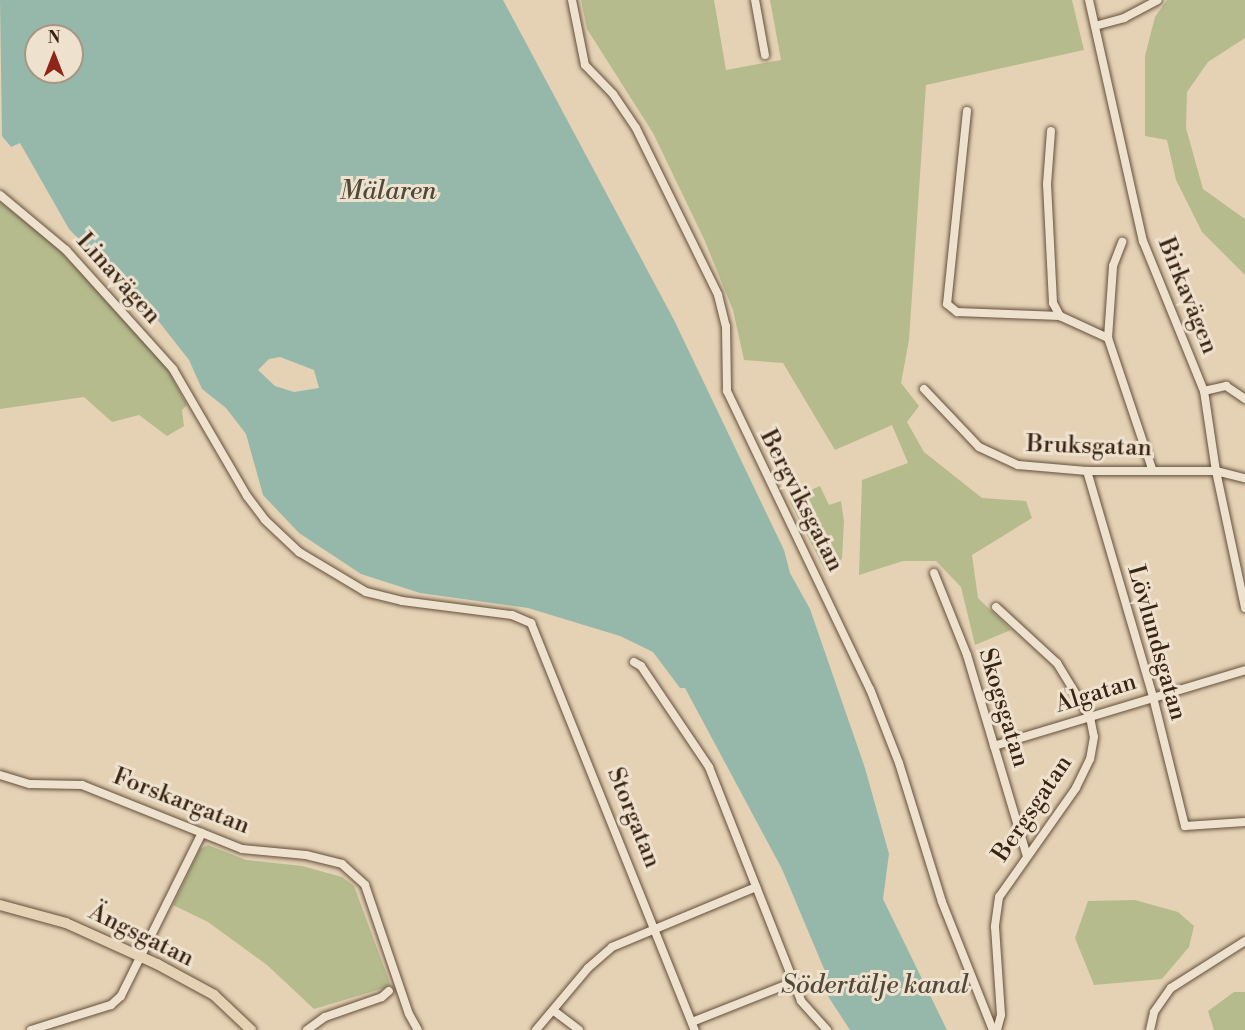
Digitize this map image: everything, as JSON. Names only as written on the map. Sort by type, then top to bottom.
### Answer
[{"type":"main road","name":"Ängsgatan","points":[[0,905],[66,923],[141,957],[214,995],[251,1030]]},
{"type":"street","name":"Bergviksgatan","points":[[572,0],[585,64],[613,94],[636,128],[718,295],[726,326],[727,391],[870,689],[899,764],[942,902],[995,1030]]},
{"type":"street","points":[[755,0],[765,55]]},
{"type":"street","name":"Birkavägen","points":[[1089,0],[1143,241],[1204,391],[1216,471],[1245,608]]},
{"type":"street","points":[[1095,26],[1124,18],[1158,0]]},
{"type":"street","points":[[967,111],[947,304],[957,312],[1060,316],[1108,338]]},
{"type":"street","points":[[1051,131],[1048,196],[1053,303],[1060,316]]},
{"type":"street","name":"Linavägen","points":[[0,195],[66,250],[173,369],[265,520],[299,552],[366,592],[402,601],[512,615],[531,623]]},
{"type":"street","points":[[1122,242],[1113,266],[1108,338],[1152,469]]},
{"type":"street","points":[[1204,391],[1226,386],[1245,399]]},
{"type":"street","name":"Bruksgatan","points":[[924,389],[980,447],[1018,465],[1087,471],[1152,469],[1216,471],[1245,478]]},
{"type":"street","name":"Lövlundsgatan","points":[[1087,471],[1153,697],[1185,826],[1245,822]]},
{"type":"street","name":"Skogsgatan","points":[[934,573],[968,655],[1027,856]]},
{"type":"street","name":"Bergsgatan","points":[[995,1030],[1001,1015],[994,927],[999,897],[1076,788],[1090,759],[1094,737],[1090,717],[1057,663],[996,607]]},
{"type":"street","name":"Storgatan","points":[[531,623],[694,1026]]},
{"type":"street","points":[[634,662],[641,666],[709,767],[801,1001],[827,1030]]},
{"type":"street","name":"Algatan","points":[[994,746],[1245,670]]},
{"type":"street","name":"Forskargatan","points":[[0,775],[30,784],[82,785],[242,849],[331,859],[359,877],[370,896],[409,1014],[418,1030]]},
{"type":"street","points":[[31,1030],[111,1005],[130,985],[141,957],[202,833]]},
{"type":"street","points":[[536,1030],[588,968],[612,947],[655,927],[756,887]]},
{"type":"street","points":[[1150,1030],[1155,1012],[1171,988],[1243,943]]},
{"type":"street","points":[[694,1026],[793,982]]},
{"type":"street","points":[[307,1030],[325,1017],[382,997],[388,991]]},
{"type":"street","points":[[554,1011],[579,1030]]},
{"type":"green space","points":[[581,0],[714,0],[726,70],[781,60],[770,0],[1072,0],[1084,50],[926,85],[909,340],[901,383],[919,406],[907,422],[924,452],[982,498],[1026,501],[1032,518],[972,555],[978,598],[1011,630],[975,645],[961,587],[936,561],[903,561],[859,575],[862,480],[908,463],[892,425],[835,450],[783,363],[744,360],[733,310],[704,239],[653,133],[587,29]]},
{"type":"green space","points":[[1167,0],[1245,0],[1245,38],[1208,62],[1187,92],[1186,128],[1203,189],[1245,219],[1245,275],[1202,232],[1176,180],[1167,140],[1145,136],[1145,56],[1155,17]]},
{"type":"green space","points":[[0,202],[53,243],[150,347],[168,370],[187,405],[182,410],[184,426],[167,436],[139,415],[112,422],[84,397],[0,409]]},
{"type":"green space","points":[[820,486],[829,505],[841,501],[844,521],[842,559],[825,570],[789,500]]},
{"type":"green space","points":[[208,845],[246,860],[302,866],[342,877],[354,886],[391,986],[314,1009],[267,965],[208,922],[173,905],[200,849]]},
{"type":"green space","points":[[1135,900],[1178,912],[1194,926],[1189,947],[1162,979],[1094,985],[1075,938],[1088,901]]},
{"type":"green space","points":[[1234,992],[1245,992],[1245,1030],[1214,1030],[1208,1011]]},
{"type":"water","name":"Mälaren","points":[[0,0],[503,0],[674,320],[784,550],[790,573],[810,609],[865,768],[889,854],[883,899],[947,1030],[850,1030],[822,987],[827,976],[782,869],[685,688],[680,688],[653,652],[620,636],[528,608],[420,593],[361,574],[299,533],[263,495],[246,434],[226,408],[202,389],[189,360],[160,323],[69,229],[20,143],[11,147],[2,136]],"holes":[[[280,357],[314,370],[319,388],[294,392],[275,386],[258,370],[269,359]]]},
{"type":"water label","name":"Södertälje kanal","points":[[875,986]]}]
